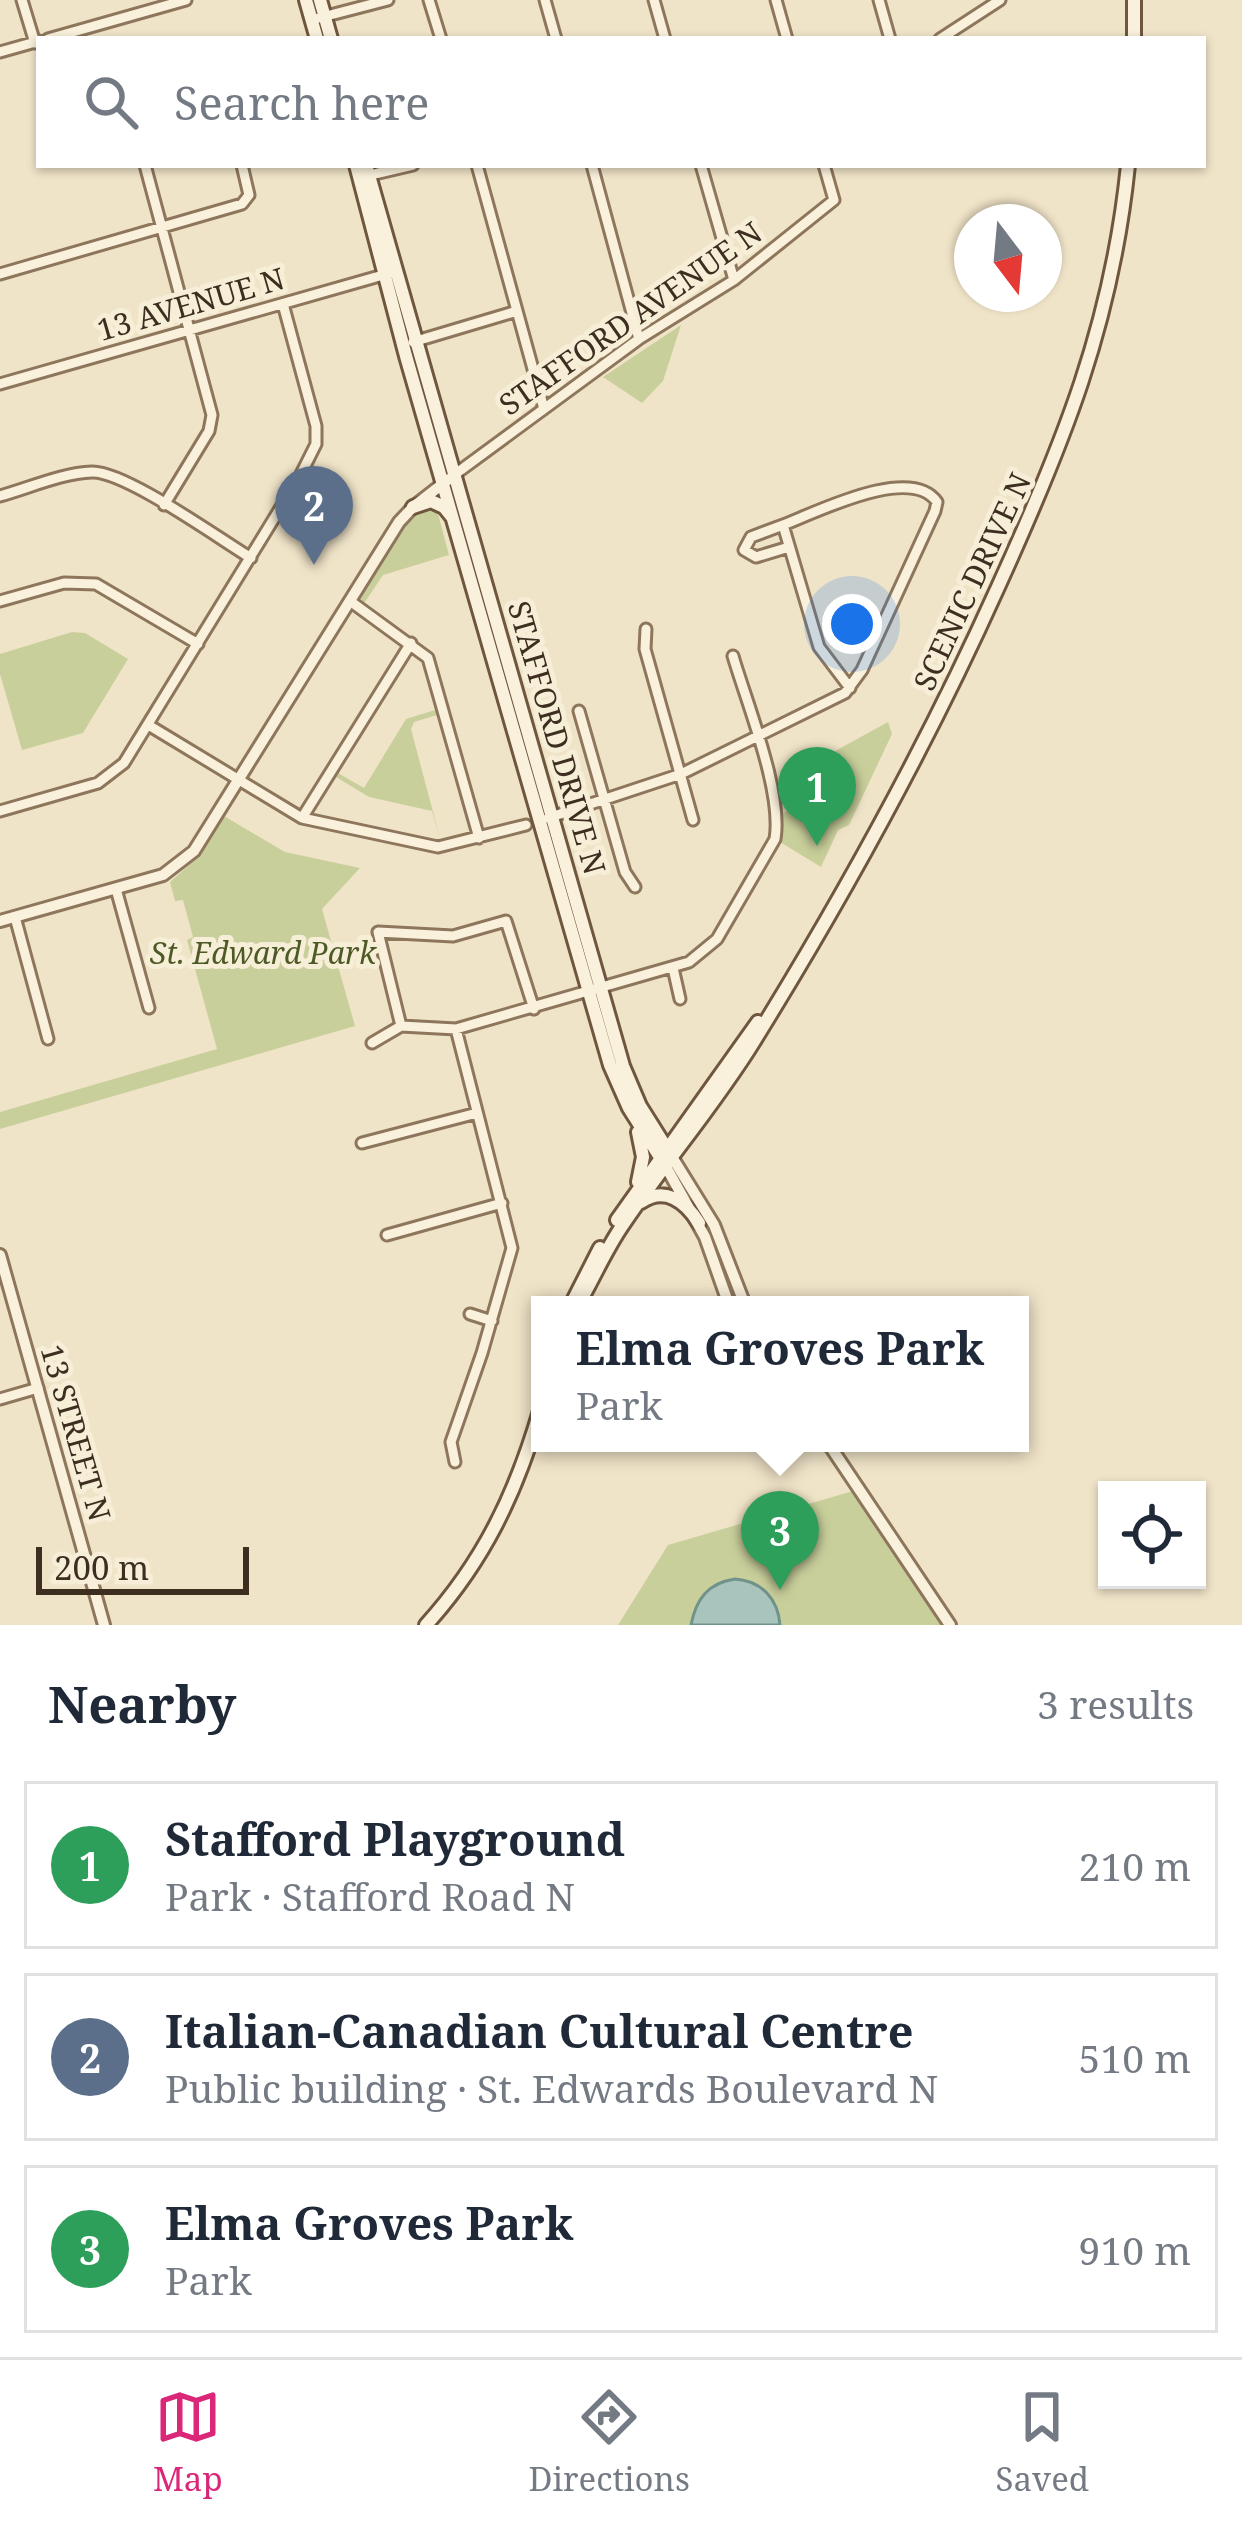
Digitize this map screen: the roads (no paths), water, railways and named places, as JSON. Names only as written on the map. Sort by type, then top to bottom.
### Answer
[{"type":"main road","points":[[306,0],[329,36]]},
{"type":"main road","points":[[317,36],[320,0]]},
{"type":"main road","points":[[1134,0],[1134,36]]},
{"type":"main road","name":"SCENIC DRIVE N","points":[[576,1296],[581,1277],[633,1202],[752,1045],[917,760],[1077,403],[1107,303],[1128,168]]},
{"type":"main road","name":"STAFFORD DRIVE N","points":[[363,171],[597,990],[610,1065],[666,1157]]},
{"type":"main road","name":"STAFFORD DRIVE N","points":[[449,479],[454,519],[548,818]]},
{"type":"main road","points":[[412,507],[439,503],[454,519]]},
{"type":"main road","name":"SCENIC DRIVE N","points":[[666,1157],[695,1108],[784,988]]},
{"type":"main road","points":[[635,1107],[668,1122],[684,1120],[695,1108]]},
{"type":"main road","points":[[633,1202],[643,1157],[635,1107]]},
{"type":"main road","points":[[633,1202],[671,1196],[683,1202],[699,1223]]},
{"type":"main road","points":[[422,1625],[460,1587],[511,1499],[531,1438]]},
{"type":"street","points":[[22,0],[38,36]]},
{"type":"street","points":[[58,36],[186,0]]},
{"type":"street","points":[[318,18],[388,0]]},
{"type":"street","points":[[429,0],[440,36]]},
{"type":"street","points":[[545,0],[555,36]]},
{"type":"street","points":[[654,0],[664,36]]},
{"type":"street","points":[[776,0],[787,36]]},
{"type":"street","points":[[879,0],[889,36]]},
{"type":"street","points":[[945,36],[1000,0]]},
{"type":"street","points":[[104,23],[108,36]]},
{"type":"street","points":[[0,52],[36,42]]},
{"type":"street","points":[[146,168],[212,423],[164,505]]},
{"type":"street","points":[[0,274],[247,201],[243,168]]},
{"type":"street","points":[[478,168],[544,409]]},
{"type":"street","points":[[593,168],[639,339]]},
{"type":"street","points":[[702,168],[734,280]]},
{"type":"street","name":"STAFFORD AVENUE N","points":[[449,479],[639,339],[734,280],[834,200],[825,168]]},
{"type":"street","name":"13 AVENUE N","points":[[0,384],[390,273]]},
{"type":"street","points":[[0,812],[98,783],[113,774],[150,726],[316,444],[313,412],[283,304]]},
{"type":"street","points":[[409,344],[517,311]]},
{"type":"street","points":[[0,496],[94,472],[112,476],[251,557]]},
{"type":"street","points":[[0,922],[163,875],[194,851],[412,507],[449,479]]},
{"type":"street","points":[[548,818],[681,774],[832,703],[850,688],[937,502],[928,492],[890,488],[751,537],[744,550],[756,556],[789,547]]},
{"type":"street","points":[[783,525],[819,647],[850,688]]},
{"type":"street","points":[[0,601],[64,583],[96,584],[198,644]]},
{"type":"street","points":[[350,601],[428,658],[479,838]]},
{"type":"street","points":[[646,629],[645,649],[693,820]]},
{"type":"street","points":[[302,818],[411,643]]},
{"type":"street","points":[[372,1042],[401,1026],[456,1029],[673,968],[700,956],[717,939],[775,839],[776,808],[733,656]]},
{"type":"street","points":[[579,711],[625,872],[635,887]]},
{"type":"street","points":[[150,726],[302,818],[438,848],[526,825]]},
{"type":"street","points":[[116,889],[149,1008]]},
{"type":"street","points":[[15,917],[49,1039]]},
{"type":"street","points":[[401,1026],[378,932],[453,936],[506,921],[534,1009]]},
{"type":"street","points":[[673,968],[680,999]]},
{"type":"street","points":[[455,1462],[451,1442],[512,1248],[456,1029]]},
{"type":"street","points":[[362,1143],[477,1113]]},
{"type":"street","name":"STAFFORD DRIVE N","points":[[666,1157],[699,1223],[726,1296]]},
{"type":"street","name":"STAFFORD DRIVE N","points":[[666,1157],[714,1225],[742,1296]]},
{"type":"street","points":[[387,1235],[502,1203]]},
{"type":"street","name":"13 STREET N","points":[[0,1255],[104,1625]]},
{"type":"street","points":[[470,1314],[492,1321]]},
{"type":"street","points":[[0,1399],[38,1388]]},
{"type":"street","points":[[834,1452],[950,1625]]},
{"type":"water","points":[[735,1579],[767,1593],[780,1625],[691,1625],[705,1594]]},
{"type":"place","name":"Italian-Canadian Cultural Centre","points":[[314,565]]},
{"type":"place","name":"Stafford Playground","points":[[817,846]]},
{"type":"place","name":"Elma Groves Park","points":[[780,1590]]},
{"type":"park label","name":"St. Edward Park","points":[[263,954]]}]
